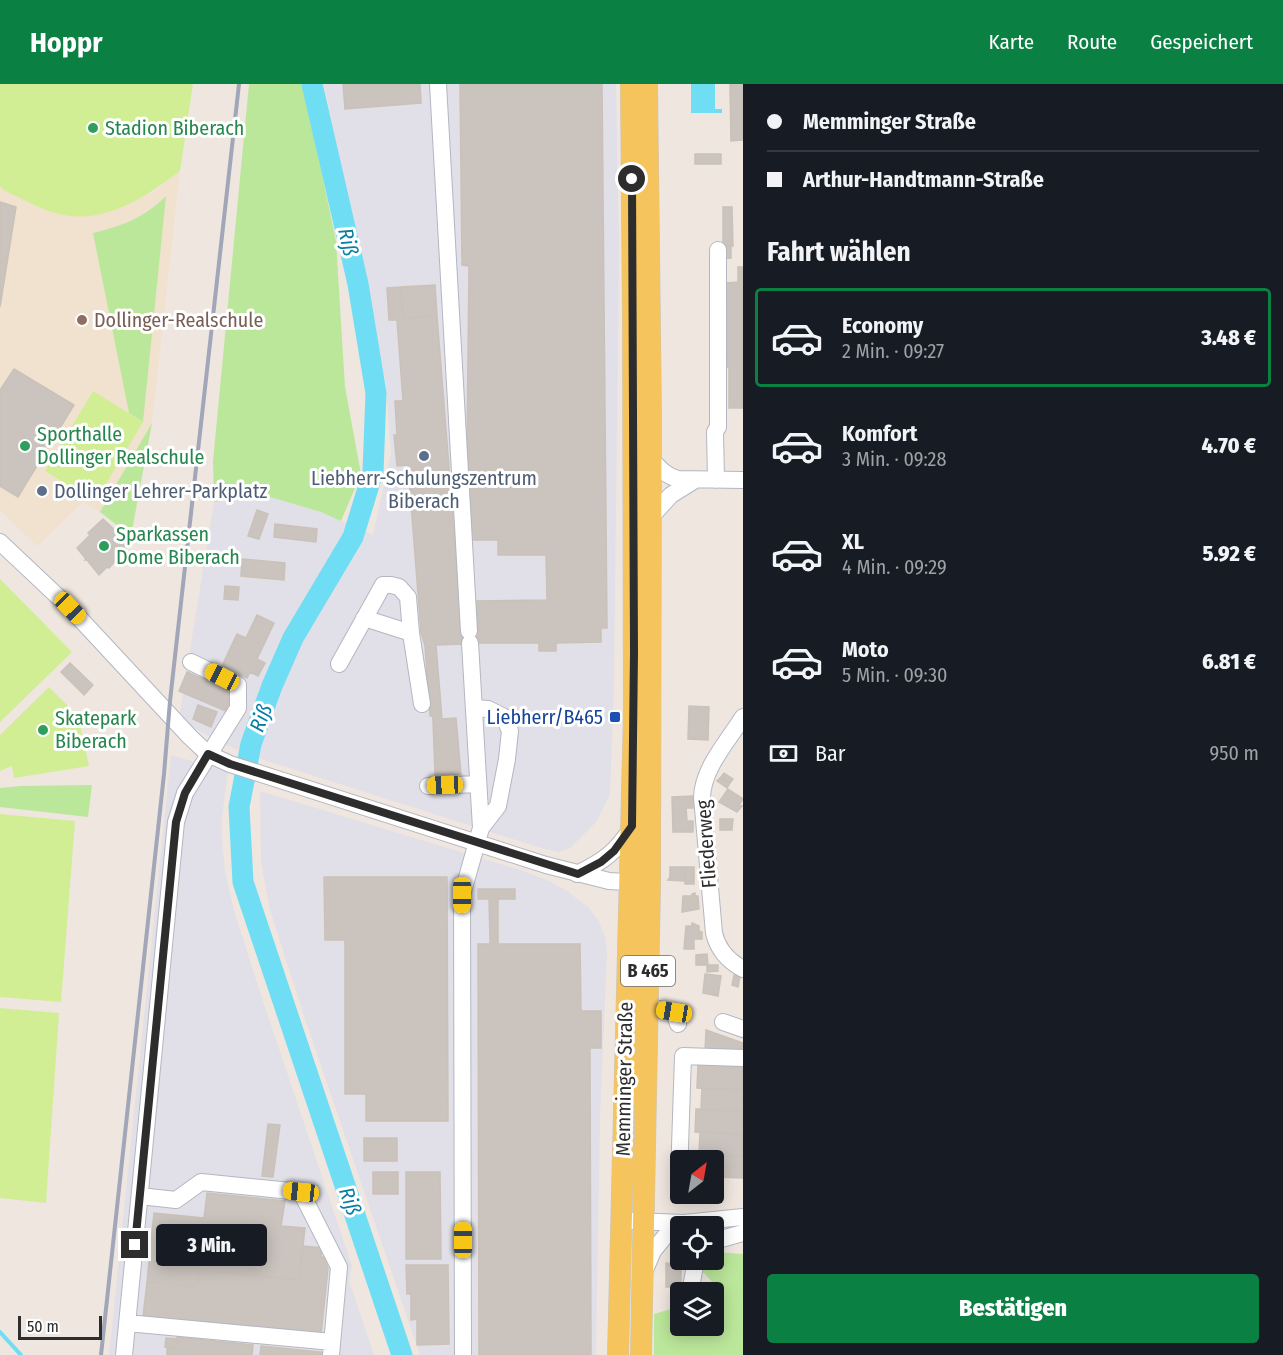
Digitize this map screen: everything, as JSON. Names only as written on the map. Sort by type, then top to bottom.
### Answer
[{"type":"main road","name":"Memminger Straße","points":[[630,84],[633,377],[632,826],[639,883],[648,1007],[641,1355]]},
{"type":"main road","name":"Memminger Straße","points":[[618,1355],[621,1221],[639,883],[650,518],[647,84]]},
{"type":"street","points":[[438,84],[478,784],[479,835],[462,895],[463,1355]]},
{"type":"street","points":[[716,480],[718,250]]},
{"type":"street","points":[[650,458],[671,477],[695,480],[743,480]]},
{"type":"street","points":[[650,518],[670,495],[695,480]]},
{"type":"street","points":[[0,542],[70,608],[208,754],[230,764],[268,776],[479,835],[578,874],[609,881],[639,883]]},
{"type":"street","points":[[339,664],[383,585],[399,587],[408,597],[422,704]]},
{"type":"street","points":[[364,618],[411,633]]},
{"type":"street","points":[[124,1355],[176,822],[185,793],[238,708],[238,685],[191,662]]},
{"type":"street","points":[[474,708],[488,709],[504,717],[510,731],[498,806],[479,835]]},
{"type":"street","name":"Fliederweg","points":[[743,717],[707,773],[702,786],[702,797],[714,933],[722,951],[730,961],[743,969]]},
{"type":"street","points":[[428,786],[478,784]]},
{"type":"street","points":[[578,874],[601,862],[614,851],[632,826]]},
{"type":"street","points":[[648,1007],[674,1012],[678,1024]]},
{"type":"street","points":[[723,1022],[743,1029]]},
{"type":"street","points":[[680,1150],[682,1056],[743,1058]]},
{"type":"street","points":[[127,1323],[332,1349],[339,1267],[301,1192],[201,1182],[176,1200],[140,1196]]},
{"type":"street","points":[[724,1219],[743,1217]]},
{"type":"street","points":[[621,1221],[670,1223]]},
{"type":"street","points":[[724,1239],[743,1233]]},
{"type":"street","points":[[643,1274],[653,1251],[670,1235]]},
{"type":"shaded area","points":[[324,84],[616,84],[619,246],[614,682],[610,794],[597,821],[570,848],[559,852],[258,758],[217,741],[191,726],[180,712],[214,502],[263,495],[321,512],[373,535],[391,453],[386,383]]},
{"type":"shaded area","name":"Dollinger-Realschule","points":[[180,171],[152,423],[100,512],[83,502],[37,546],[0,510],[0,186],[6,191],[152,193]]},
{"type":"shaded area","points":[[171,755],[228,772],[222,817],[222,839],[225,871],[234,911],[352,1266],[349,1281],[374,1355],[109,1355]]},
{"type":"shaded area","points":[[260,791],[547,880],[567,891],[588,907],[598,920],[605,936],[607,954],[600,1117],[596,1355],[420,1355],[270,910],[261,862]]},
{"type":"green space","name":"Stadion Biberach","points":[[0,84],[193,84],[180,171],[151,191],[120,208],[87,216],[70,216],[52,212],[5,191],[0,186]]},
{"type":"green space","points":[[249,84],[303,84],[336,241],[345,387],[361,474],[341,521],[321,512],[263,495],[214,502],[213,461]]},
{"type":"green space","points":[[166,196],[143,422],[129,413],[93,233],[132,220],[158,204]]},
{"type":"green space","points":[[93,391],[143,422],[95,502],[45,471]]},
{"type":"green space","points":[[152,423],[131,536],[100,512]]},
{"type":"green space","points":[[0,579],[72,652],[0,722]]},
{"type":"green space","name":"Skatepark Biberach","points":[[49,687],[83,721],[80,726],[89,766],[14,778],[12,766],[0,771],[0,735]]},
{"type":"green space","points":[[92,785],[88,817],[0,807],[0,788]]},
{"type":"green space","points":[[0,814],[75,821],[61,1002],[0,997]]},
{"type":"green space","points":[[0,1008],[59,1013],[46,1203],[0,1198]]},
{"type":"green space","points":[[724,1253],[743,1254],[743,1355],[654,1355],[654,1314],[670,1309],[670,1336],[724,1336],[724,1282],[712,1282],[701,1270],[724,1270]]},
{"type":"water","points":[[691,84],[715,84],[715,109],[722,109],[722,113],[691,113]]},
{"type":"building","points":[[343,84],[420,84],[421,103],[345,109]]},
{"type":"building","points":[[460,84],[602,84],[607,628],[601,628],[601,642],[556,643],[556,651],[539,651],[539,643],[462,643],[462,631],[478,631],[477,601],[547,600],[546,555],[498,555],[498,540],[466,540],[469,266],[462,265]]},
{"type":"building","points":[[730,84],[743,84],[743,140],[731,141]]},
{"type":"building","points":[[695,154],[721,154],[721,164],[695,164]]},
{"type":"building","points":[[0,202],[16,207],[0,307]]},
{"type":"building","points":[[723,207],[732,207],[733,246],[723,246]]},
{"type":"building","points":[[722,246],[731,246],[731,258],[722,259]]},
{"type":"building","points":[[738,267],[743,267],[743,408],[729,408],[726,283],[738,282]]},
{"type":"building","points":[[435,285],[437,316],[403,318],[401,287]]},
{"type":"building","points":[[401,287],[403,318],[437,316],[463,644],[436,645],[442,719],[456,718],[461,774],[435,775],[433,716],[430,716],[425,646],[421,632],[408,465],[397,466],[394,435],[397,435],[395,401],[403,401],[397,320],[389,320],[387,288]]},
{"type":"building","name":"Sporthalle Dollinger Realschule","points":[[14,369],[74,405],[18,497],[0,486],[0,390]]},
{"type":"building","points":[[257,510],[268,514],[259,539],[248,536]]},
{"type":"building","name":"Sparkassen Dome Biberach","points":[[103,519],[130,544],[109,568],[107,567],[99,575],[77,548],[90,535],[88,533]]},
{"type":"building","points":[[275,524],[317,529],[316,542],[274,537]]},
{"type":"building","points":[[242,559],[285,563],[284,580],[241,576]]},
{"type":"building","points":[[225,586],[239,587],[238,600],[224,599]]},
{"type":"building","points":[[257,615],[274,623],[257,659],[265,663],[258,676],[250,672],[247,678],[222,666],[237,634],[246,638]]},
{"type":"building","points":[[70,663],[93,685],[84,695],[61,672]]},
{"type":"building","points":[[187,672],[234,692],[226,711],[179,691]]},
{"type":"building","points":[[198,705],[217,712],[211,727],[193,719]]},
{"type":"building","points":[[689,706],[709,707],[708,740],[688,739]]},
{"type":"building","points":[[724,773],[733,779],[730,783],[721,777]]},
{"type":"building","points":[[721,777],[730,783],[727,788],[717,781]]},
{"type":"building","points":[[728,789],[743,799],[739,805],[742,806],[737,812],[719,802]]},
{"type":"building","points":[[693,796],[693,808],[686,808],[687,821],[693,821],[693,832],[673,832],[672,797]]},
{"type":"building","points":[[720,819],[733,819],[732,830],[720,830]]},
{"type":"building","points":[[670,867],[685,867],[685,881],[668,880]]},
{"type":"building","points":[[685,867],[694,867],[694,884],[685,884]]},
{"type":"building","points":[[324,877],[447,877],[448,1121],[366,1121],[366,1094],[345,1094],[345,940],[325,940]]},
{"type":"building","points":[[478,889],[515,889],[515,899],[498,899],[498,944],[580,944],[581,1011],[601,1011],[601,1048],[590,1048],[591,1355],[479,1355],[478,944],[490,944],[490,938],[489,899],[478,899]]},
{"type":"building","points":[[695,893],[695,896],[698,896],[699,909],[682,912],[683,896],[692,896]]},
{"type":"building","points":[[692,923],[699,926],[702,939],[694,939],[694,949],[684,949],[686,926],[692,926]]},
{"type":"building","points":[[707,954],[708,965],[696,965],[696,955]]},
{"type":"building","points":[[707,965],[718,965],[718,971],[707,972]]},
{"type":"building","points":[[705,974],[721,976],[718,996],[703,993]]},
{"type":"building","points":[[734,975],[740,976],[738,987],[732,985]]},
{"type":"building","points":[[706,1030],[743,1043],[743,1052],[705,1051]]},
{"type":"building","points":[[698,1065],[743,1067],[743,1090],[697,1088]]},
{"type":"building","points":[[702,1088],[743,1090],[743,1111],[701,1109]]},
{"type":"building","points":[[696,1109],[743,1111],[743,1134],[695,1132]]},
{"type":"building","points":[[268,1124],[280,1125],[273,1177],[262,1176]]},
{"type":"building","points":[[700,1132],[743,1134],[743,1156],[724,1155],[724,1150],[699,1150]]},
{"type":"building","points":[[364,1138],[397,1138],[397,1161],[364,1161]]},
{"type":"building","points":[[724,1155],[743,1156],[743,1178],[724,1177]]},
{"type":"building","points":[[373,1172],[398,1172],[398,1194],[373,1194]]},
{"type":"building","points":[[406,1172],[440,1172],[441,1259],[406,1259]]},
{"type":"building","points":[[207,1193],[285,1201],[281,1226],[305,1228],[299,1280],[199,1270],[197,1287],[147,1282],[154,1213],[204,1218]]},
{"type":"building","points":[[303,1246],[322,1248],[321,1257],[324,1257],[328,1268],[321,1335],[143,1317],[147,1282],[197,1287],[199,1270],[299,1280]]},
{"type":"building","points":[[666,1263],[670,1263],[670,1270],[681,1270],[681,1282],[670,1282],[670,1287],[666,1287]]},
{"type":"building","points":[[406,1265],[448,1265],[449,1344],[417,1345],[417,1319],[411,1320],[411,1294],[407,1294]]},
{"type":"building","points":[[177,1337],[253,1345],[252,1355],[167,1355],[167,1348],[176,1348]]},
{"type":"building","points":[[166,1338],[177,1339],[176,1348],[165,1347]]},
{"type":"building","points":[[261,1346],[329,1353],[329,1355],[260,1355]]},
{"type":"waterway","name":"Riß","points":[[312,84],[358,284],[376,393],[373,472],[353,537],[293,638],[272,686],[251,744],[239,807],[243,882],[402,1355]]},
{"type":"waterway","points":[[0,1332],[21,1355]]},
{"type":"railway","points":[[101,1355],[170,701],[239,84]]},
{"type":"place","name":"Stadion Biberach","points":[[93,128]]},
{"type":"place","name":"Dollinger-Realschule","points":[[82,320]]},
{"type":"place","name":"Sporthalle Dollinger Realschule","points":[[25,446]]},
{"type":"place","name":"Liebherr-Schulungszentrum Biberach","points":[[424,456]]},
{"type":"place","name":"Dollinger Lehrer-Parkplatz","points":[[42,491]]},
{"type":"place","name":"Sparkassen Dome Biberach","points":[[104,546]]},
{"type":"place","name":"Liebherr/B465","points":[[615,717]]},
{"type":"place","name":"Skatepark Biberach","points":[[43,730]]},
{"type":"route","points":[[135,1245],[176,822],[185,793],[208,754],[230,764],[578,874],[601,862],[614,851],[632,826],[634,652],[632,179]]}]
